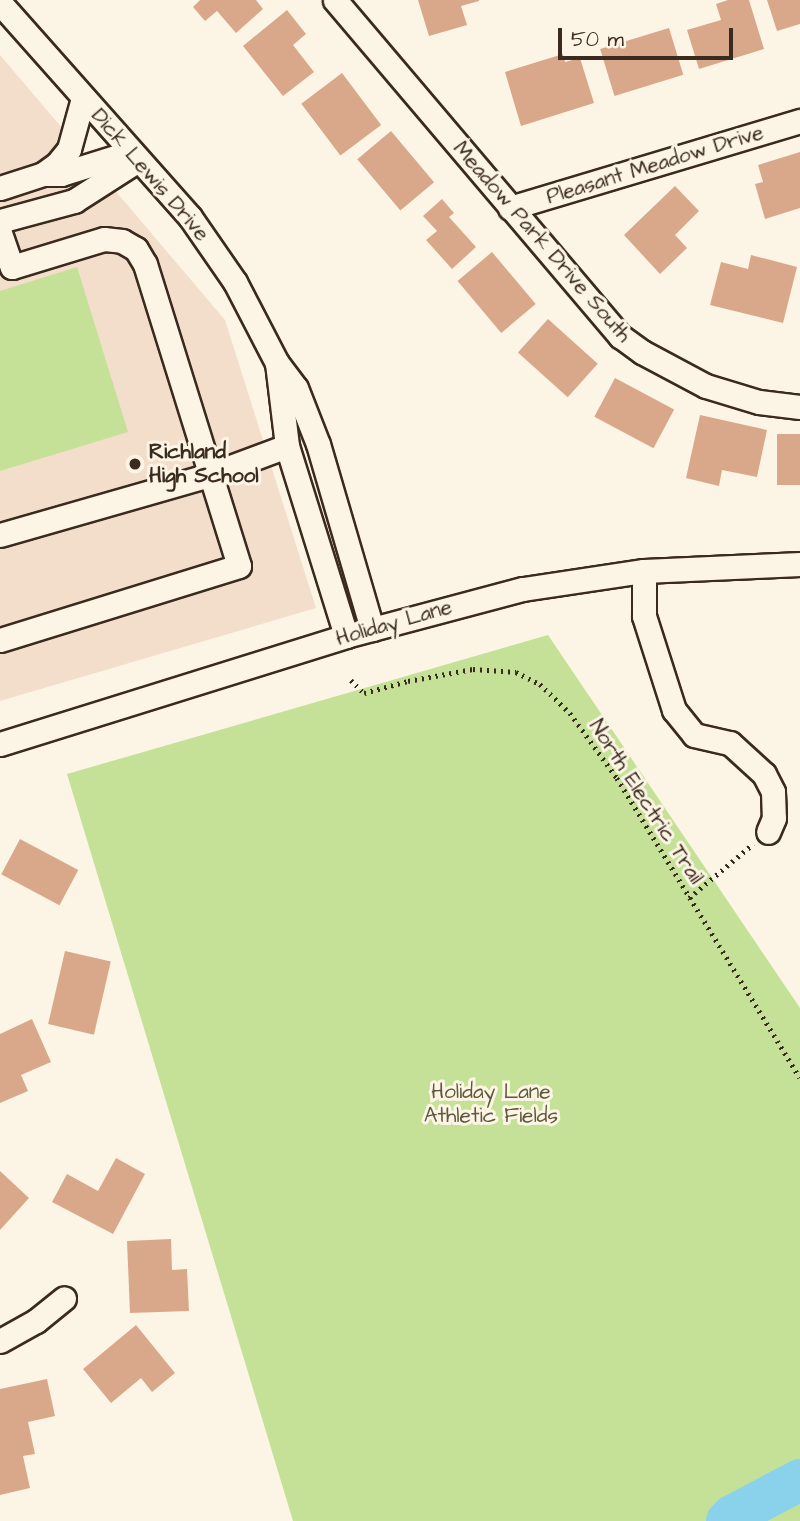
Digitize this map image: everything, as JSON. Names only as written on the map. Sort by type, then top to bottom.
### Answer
[{"type":"street","name":"Meadow Park Drive South","points":[[335,0],[620,335],[642,352],[706,386],[759,402],[800,407]]},
{"type":"street","name":"Dick Lewis Drive","points":[[0,3],[214,249],[235,282],[277,363],[296,388],[318,444],[372,629]]},
{"type":"street","points":[[43,174],[69,149],[83,98]]},
{"type":"street","name":"Pleasant Meadow Drive","points":[[510,208],[800,121]]},
{"type":"street","points":[[0,188],[43,174],[61,174],[135,156]]},
{"type":"street","points":[[0,221],[74,201],[135,156]]},
{"type":"street","points":[[0,233],[12,267],[104,239],[122,241],[136,249],[145,264],[239,566],[0,640]]},
{"type":"street","name":"Dick Lewis Drive","points":[[277,363],[286,446],[346,636]]},
{"type":"street","points":[[0,535],[209,475],[286,446]]},
{"type":"street","name":"Holiday Lane","points":[[0,744],[346,636],[523,589],[644,571],[800,564]]},
{"type":"street","points":[[644,571],[644,615],[674,710],[694,734],[730,743],[764,774],[773,792],[774,805],[774,818],[768,832]]},
{"type":"street","points":[[0,1341],[37,1321],[64,1298]]},
{"type":"path","name":"North Electric Trail","points":[[351,680],[364,693],[408,681],[473,669],[516,672],[540,684],[570,713],[617,778],[800,1078]]},
{"type":"path","points":[[689,898],[768,832]]},
{"type":"shaded area","name":"Richland High School","points":[[0,55],[225,320],[316,608],[0,701]]},
{"type":"green space","points":[[77,267],[128,432],[0,471],[0,291]]},
{"type":"green space","name":"Holiday Lane Athletic Fields","points":[[548,635],[800,1008],[800,1521],[293,1521],[67,774]]},
{"type":"building","points":[[200,0],[256,0],[263,9],[236,33],[217,11],[205,21],[193,7]]},
{"type":"building","points":[[418,0],[479,1],[461,6],[467,25],[429,36]]},
{"type":"building","points":[[728,0],[749,0],[764,49],[699,69],[687,30],[721,20],[716,4]]},
{"type":"building","points":[[767,0],[800,0],[800,24],[777,31]]},
{"type":"building","points":[[287,10],[306,34],[293,45],[314,72],[283,96],[243,46]]},
{"type":"building","points":[[669,28],[683,75],[614,96],[600,49]]},
{"type":"building","points":[[563,54],[565,62],[580,58],[594,103],[521,126],[505,72]]},
{"type":"building","points":[[342,73],[381,125],[340,156],[301,104]]},
{"type":"building","points":[[391,131],[434,182],[400,211],[357,159]]},
{"type":"building","points":[[800,152],[800,208],[765,219],[755,184],[763,182],[758,165]]},
{"type":"building","points":[[675,186],[699,211],[675,235],[687,248],[660,274],[624,235]]},
{"type":"building","points":[[442,199],[454,213],[449,217],[476,247],[452,269],[426,240],[437,231],[423,216]]},
{"type":"building","points":[[492,252],[536,304],[501,333],[458,281]]},
{"type":"building","points":[[751,255],[797,267],[783,323],[710,305],[721,262],[748,269]]},
{"type":"building","points":[[548,319],[598,364],[568,397],[518,352]]},
{"type":"building","points":[[615,378],[674,409],[654,448],[594,417]]},
{"type":"building","points":[[700,415],[767,430],[757,477],[722,470],[719,486],[686,478]]},
{"type":"building","points":[[777,434],[800,434],[800,485],[777,485]]},
{"type":"building","points":[[20,839],[78,870],[59,905],[1,874]]},
{"type":"building","points":[[65,951],[111,962],[94,1035],[48,1024]]},
{"type":"building","points":[[32,1019],[51,1062],[21,1075],[28,1091],[0,1103],[0,1034]]},
{"type":"building","points":[[116,1158],[145,1174],[113,1234],[52,1202],[67,1174],[98,1191]]},
{"type":"building","points":[[0,1171],[29,1198],[0,1230]]},
{"type":"building","points":[[171,1239],[172,1270],[187,1269],[189,1311],[130,1313],[127,1241]]},
{"type":"building","points":[[136,1325],[175,1373],[152,1392],[141,1378],[111,1403],[83,1369]]},
{"type":"building","points":[[47,1379],[55,1416],[28,1422],[35,1454],[23,1456],[30,1488],[0,1495],[0,1389]]},
{"type":"waterway","points":[[727,1521],[800,1480]]},
{"type":"place","name":"Richland High School","points":[[135,464]]}]
